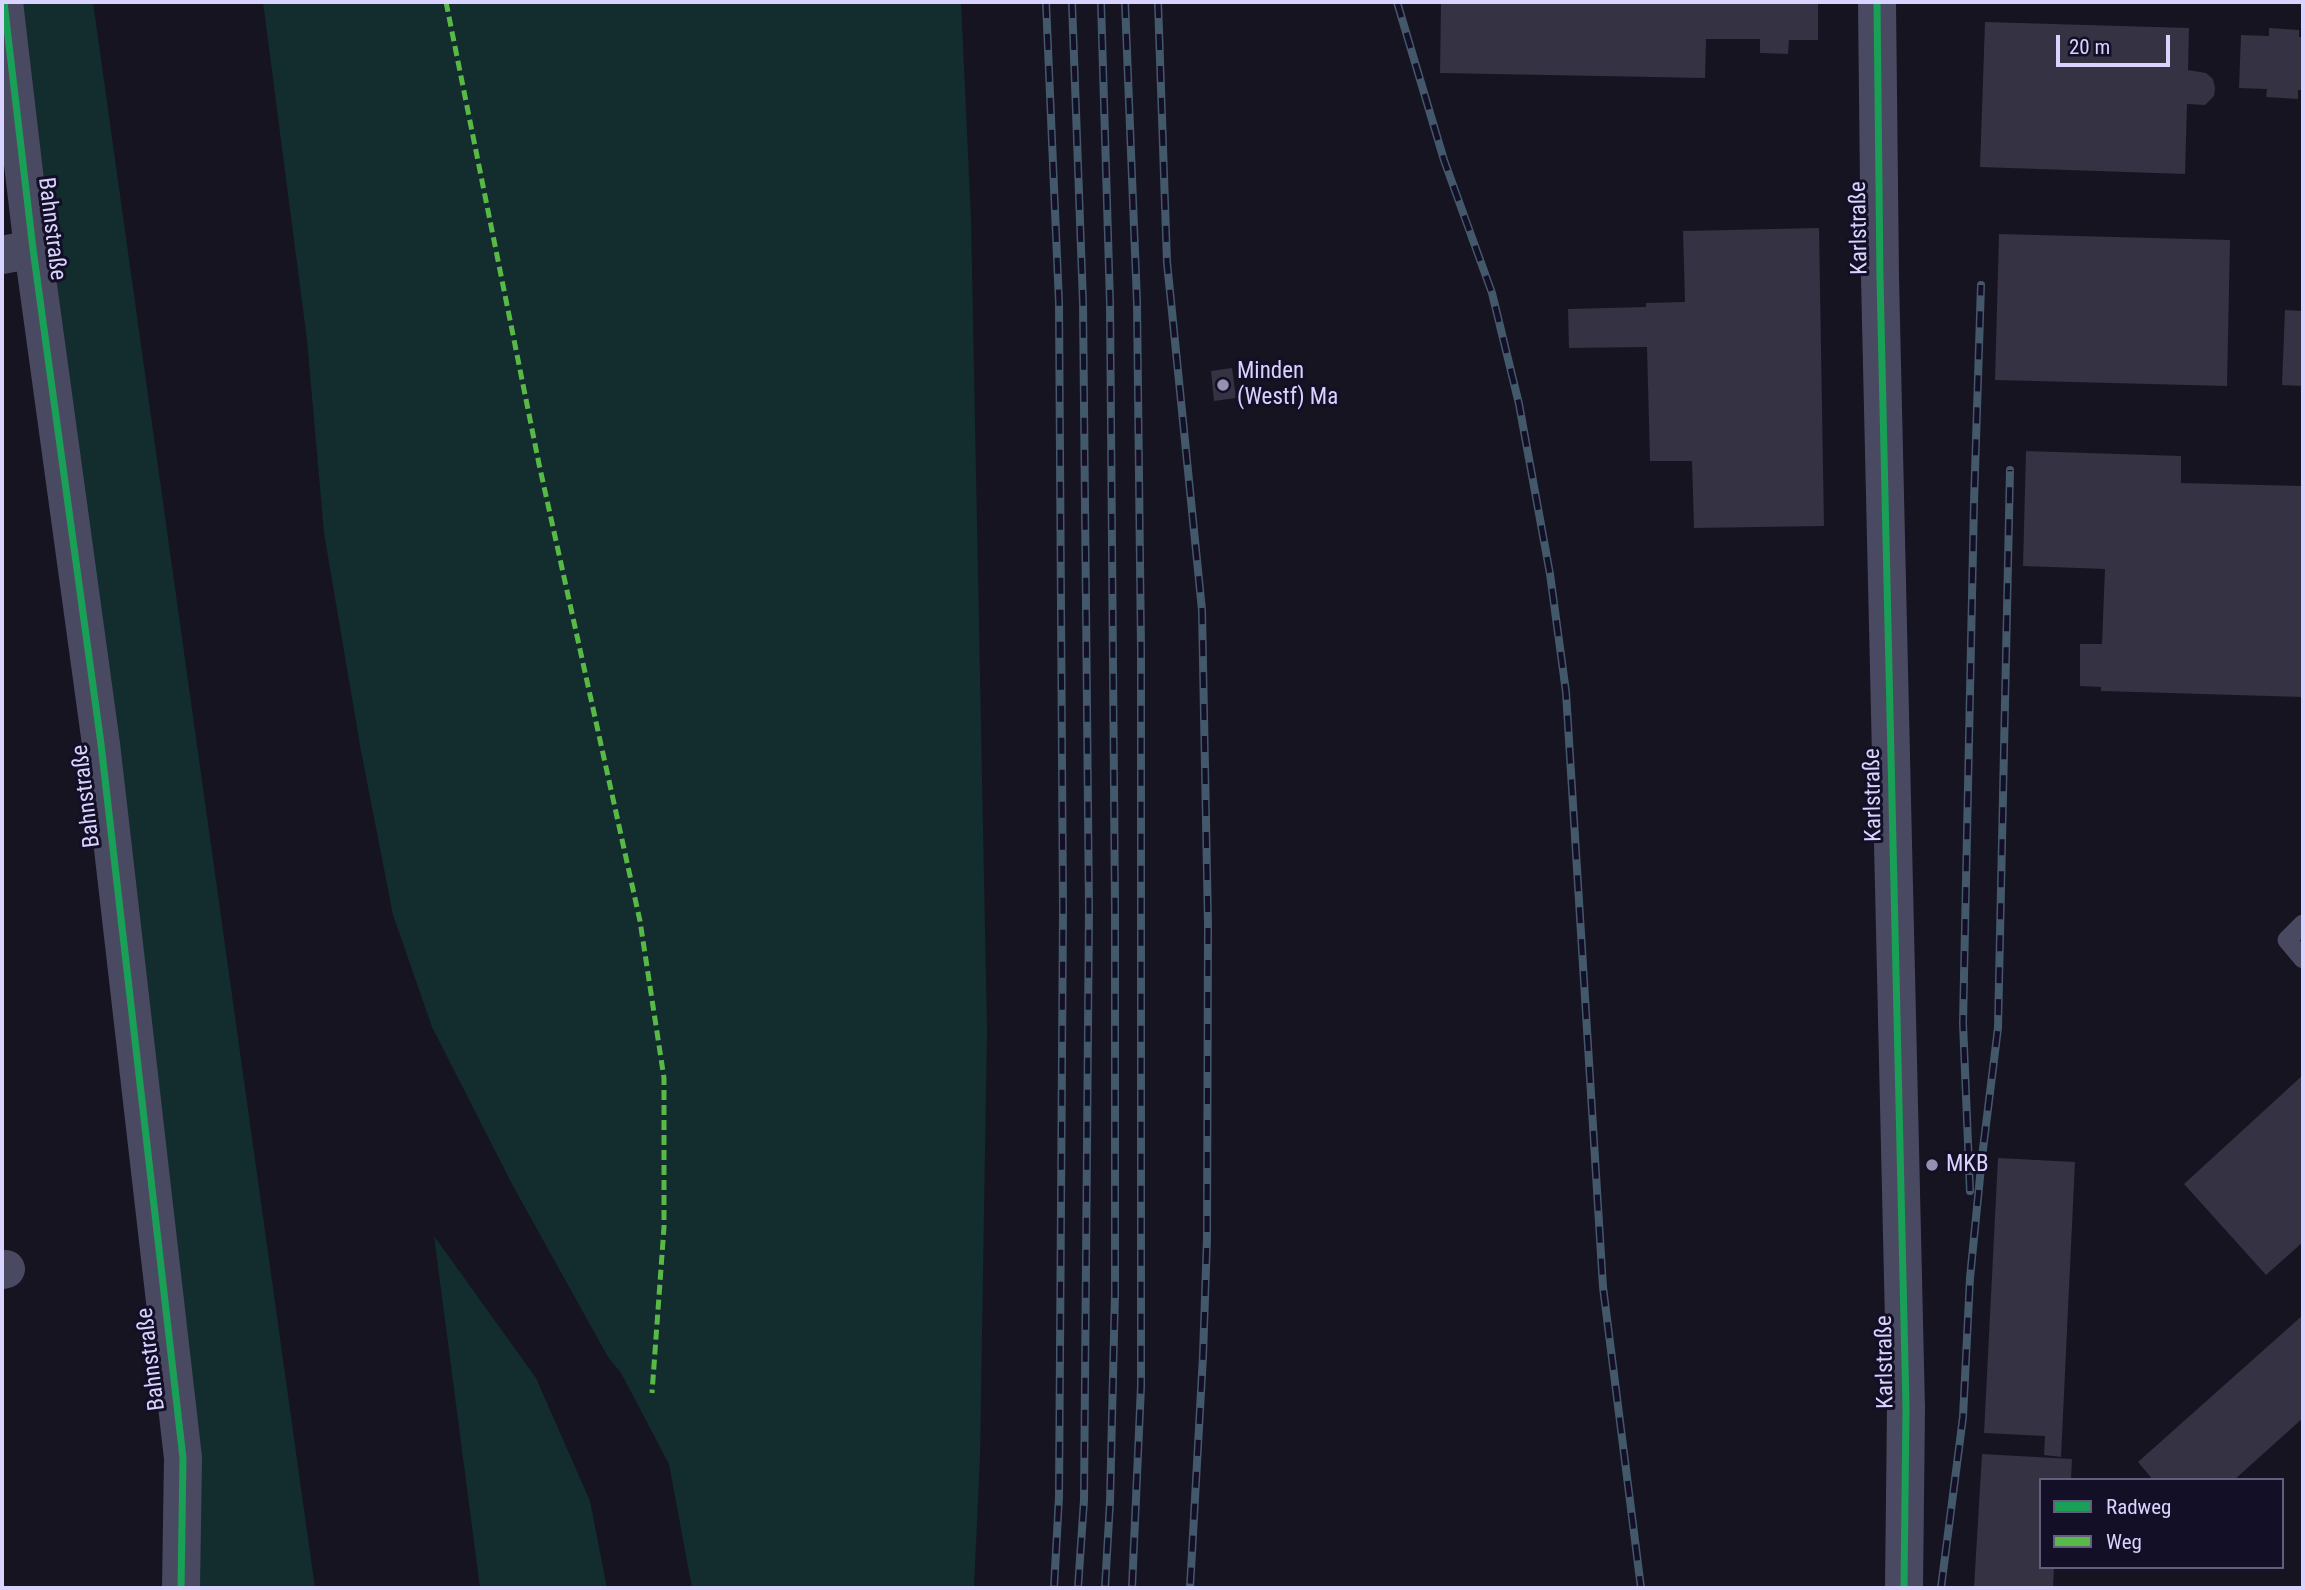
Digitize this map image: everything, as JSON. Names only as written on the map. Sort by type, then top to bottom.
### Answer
[{"type":"street","name":"Bahnstraße","points":[[4,2],[18,252],[101,744],[183,1458],[181,1588]]},
{"type":"street","name":"Karlstraße","points":[[1877,2],[1880,278],[1906,1394],[1904,1588]]},
{"type":"lane","points":[[2303,924],[2287,940],[2303,959]]},
{"type":"green space","points":[[21,2],[93,2],[315,1588],[182,1588]]},
{"type":"green space","points":[[263,2],[961,2],[971,219],[987,1030],[980,1457],[974,1588],[692,1588],[669,1464],[621,1373],[608,1357],[513,1186],[432,1027],[393,915],[361,751],[324,533],[307,340]]},
{"type":"green space","points":[[434,1236],[536,1378],[590,1501],[607,1588],[480,1588]]},
{"type":"building","points":[[1441,2],[1818,2],[1818,40],[1789,40],[1788,54],[1760,53],[1760,39],[1706,39],[1705,78],[1440,73]]},
{"type":"building","points":[[1985,22],[2189,28],[2188,70],[2206,73],[2213,79],[2215,88],[2214,96],[2205,105],[2187,104],[2185,174],[1980,167]]},
{"type":"building","points":[[2269,28],[2299,30],[2299,37],[2303,37],[2303,90],[2298,90],[2298,99],[2266,97],[2267,89],[2239,88],[2241,35],[2269,36]]},
{"type":"building","points":[[1819,228],[1824,526],[1694,528],[1692,461],[1650,461],[1647,347],[1569,348],[1568,309],[1646,307],[1646,303],[1685,302],[1683,231]]},
{"type":"building","points":[[1999,234],[2230,240],[2227,386],[1995,380]]},
{"type":"building","points":[[2285,310],[2303,311],[2303,386],[2282,385]]},
{"type":"building","name":"Minden (Westf) Ma","points":[[1232,368],[1236,398],[1214,401],[1211,371]]},
{"type":"building","points":[[2026,451],[2181,456],[2181,483],[2303,486],[2303,697],[2101,691],[2101,687],[2080,686],[2080,644],[2102,644],[2105,569],[2023,566]]},
{"type":"building","points":[[2303,1075],[2303,1242],[2266,1275],[2184,1184]]},
{"type":"building","points":[[1998,1158],[2075,1162],[2061,1457],[2044,1455],[2045,1436],[1984,1433]]},
{"type":"building","points":[[2303,1315],[2303,1418],[2236,1478],[2151,1478],[2138,1462]]},
{"type":"building","points":[[1982,1454],[2072,1459],[2071,1478],[2039,1478],[2039,1569],[2054,1569],[2053,1588],[1974,1588]]},
{"type":"railway","points":[[1046,2],[1059,303],[1063,911],[1059,1497],[1054,1588]]},
{"type":"railway","points":[[1072,2],[1083,303],[1089,909],[1084,1500],[1078,1588]]},
{"type":"railway","points":[[1101,2],[1110,303],[1115,906],[1115,1293],[1105,1588]]},
{"type":"railway","points":[[1125,2],[1137,302],[1141,649],[1141,1386],[1132,1588]]},
{"type":"railway","points":[[1158,2],[1167,262],[1202,610],[1208,925],[1207,1238],[1190,1588]]},
{"type":"railway","points":[[1397,2],[1444,160],[1492,293],[1519,404],[1550,574],[1566,692],[1603,1287],[1641,1588]]},
{"type":"railway","points":[[1970,1191],[1963,1023],[1981,285]]},
{"type":"railway","points":[[1941,1588],[1963,1417],[1970,1278],[1998,1028],[2010,470]]},
{"type":"marked path","points":[[446,2],[539,464],[640,921],[664,1078],[664,1227],[652,1393]]},
{"type":"cycle path","points":[[4,2],[33,249],[101,744],[183,1458],[181,1588]]},
{"type":"cycle path","points":[[1877,2],[1880,278],[1906,1408],[1904,1588]]},
{"type":"place","name":"Minden (Westf) Ma","points":[[1223,385]]},
{"type":"place","name":"MKB","points":[[1932,1165]]}]
